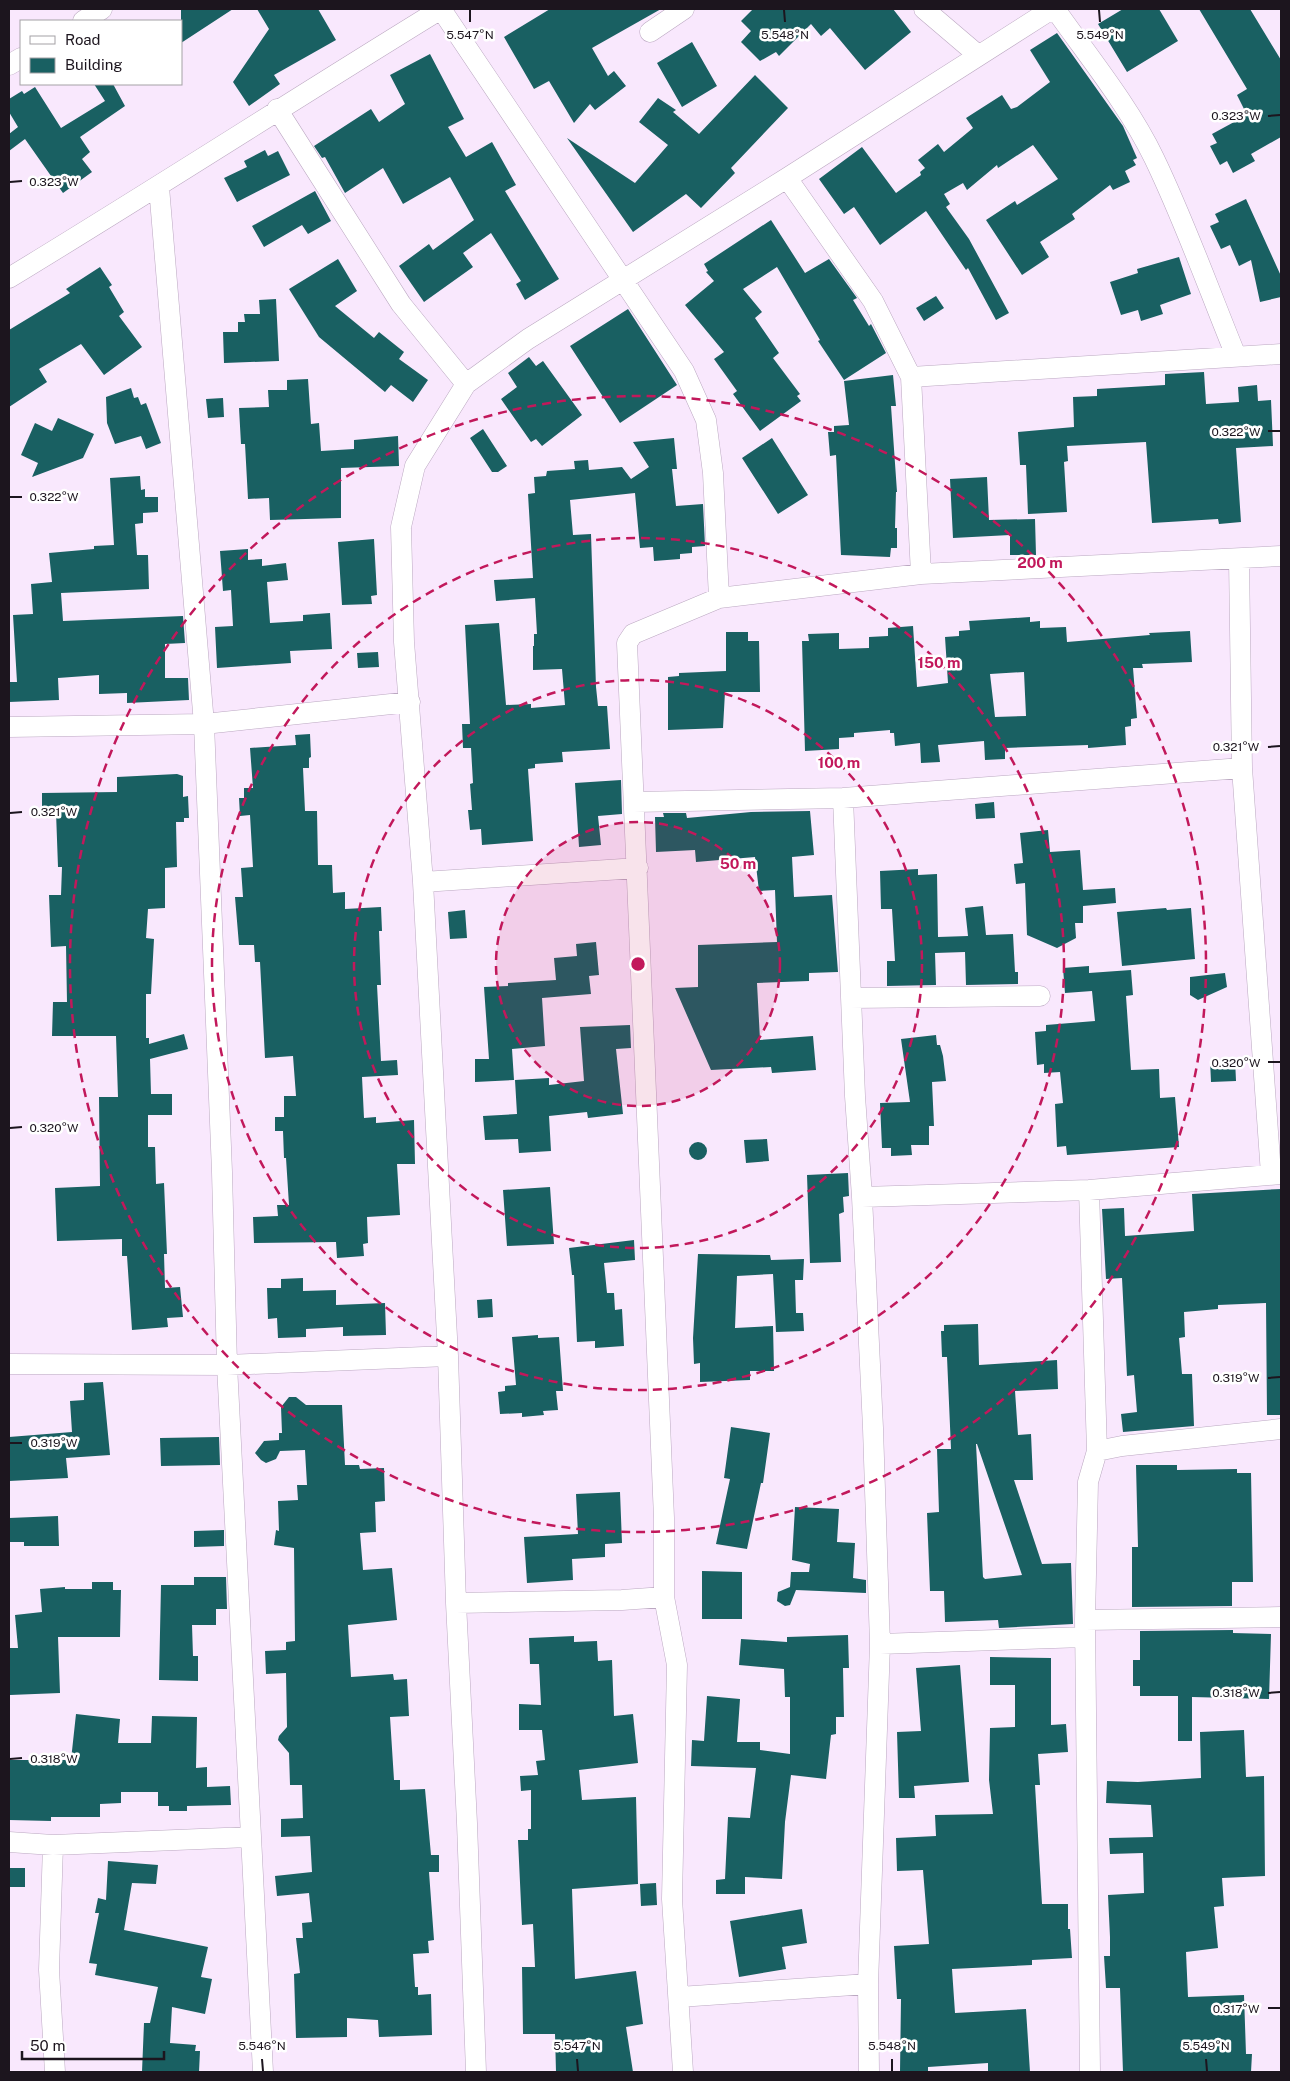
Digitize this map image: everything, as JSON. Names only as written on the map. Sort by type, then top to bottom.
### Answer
[{"type":"street","points":[[85,20],[102,9]]},
{"type":"street","points":[[9,278],[159,187],[277,109],[441,9],[684,371],[706,420],[713,473],[720,598]]},
{"type":"street","points":[[650,32],[684,9]]},
{"type":"street","points":[[924,9],[978,55]]},
{"type":"street","points":[[476,2072],[467,1823],[456,1603],[448,1356],[423,882],[404,642],[401,527],[415,466],[466,384],[528,339],[1054,9],[1116,96],[1153,157],[1182,222],[1236,356]]},
{"type":"street","points":[[9,65],[20,59]]},
{"type":"street","points":[[277,109],[401,304],[466,384]]},
{"type":"street","points":[[786,178],[873,301],[911,377],[921,574]]},
{"type":"street","points":[[159,187],[204,724],[222,1172],[227,1365],[249,1837],[263,2072]]},
{"type":"street","points":[[911,377],[1281,354]]},
{"type":"street","points":[[683,2072],[680,1997],[672,1900],[677,1665],[664,1596],[664,1518],[627,642],[633,634],[720,598],[921,574],[1281,556]]},
{"type":"street","points":[[862,1197],[1089,1190],[1276,1174],[1242,768],[1239,559]]},
{"type":"street","points":[[9,727],[204,724],[410,702]]},
{"type":"street","points":[[634,802],[843,798],[1242,768]]},
{"type":"street","points":[[843,798],[851,998],[862,1197],[880,1644],[868,1984],[869,2072]]},
{"type":"street","points":[[423,882],[638,868]]},
{"type":"street","points":[[851,998],[1040,996]]},
{"type":"street","points":[[1089,1190],[1097,1451],[1088,1482],[1085,1628],[1090,2072]]},
{"type":"street","points":[[9,1364],[227,1365],[448,1356]]},
{"type":"street","points":[[1097,1451],[1122,1446],[1281,1429]]},
{"type":"street","points":[[456,1603],[622,1600],[664,1596]]},
{"type":"street","points":[[880,1644],[1085,1628],[1281,1617]]},
{"type":"street","points":[[9,1842],[53,1845],[249,1837]]},
{"type":"street","points":[[53,1845],[49,1970],[55,2072]]},
{"type":"street","points":[[680,1997],[868,1984]]},
{"type":"building","points":[[181,9],[233,9],[182,42]]},
{"type":"building","points":[[257,9],[318,9],[336,40],[274,75],[280,84],[249,106],[233,82],[269,29]]},
{"type":"building","points":[[550,9],[661,9],[592,48],[608,76],[614,71],[626,86],[595,110],[590,104],[574,123],[549,81],[534,89],[504,37]]},
{"type":"building","points":[[753,9],[893,9],[911,32],[865,70],[830,28],[821,36],[811,24],[779,56],[776,52],[760,61],[741,42],[751,31],[741,21]]},
{"type":"building","points":[[1123,9],[1159,9],[1178,41],[1127,72],[1098,24]]},
{"type":"building","points":[[1199,9],[1250,9],[1281,60],[1281,137],[1251,154],[1255,161],[1233,173],[1227,161],[1220,165],[1210,146],[1217,143],[1212,134],[1247,115],[1237,95],[1247,89]]},
{"type":"building","points":[[1057,33],[1123,126],[1137,158],[1133,160],[1136,165],[1125,171],[1130,182],[1113,190],[1110,185],[1072,214],[1075,219],[1040,242],[1049,257],[1022,275],[986,220],[1015,201],[1017,205],[1058,179],[1033,145],[998,168],[997,165],[967,190],[963,183],[944,194],[950,204],[946,207],[969,239],[1009,313],[996,320],[968,268],[966,270],[926,211],[880,245],[854,207],[844,214],[819,179],[862,147],[896,193],[921,175],[920,172],[925,168],[918,160],[938,144],[944,152],[973,128],[966,118],[1002,95],[1011,109],[1017,107],[1050,82],[1030,50]]},
{"type":"building","points":[[692,42],[717,86],[682,107],[657,63]]},
{"type":"building","points":[[430,54],[464,119],[448,127],[466,157],[492,142],[516,185],[505,191],[559,279],[525,300],[516,284],[521,281],[491,233],[463,253],[473,267],[424,302],[399,266],[429,244],[433,250],[474,220],[450,177],[403,204],[383,168],[345,193],[325,157],[322,158],[314,146],[371,109],[379,122],[405,104],[390,75]]},
{"type":"building","points":[[755,75],[788,108],[731,168],[735,173],[701,208],[686,194],[633,232],[567,138],[635,183],[668,145],[639,122],[658,98],[676,110],[673,112],[699,134]]},
{"type":"building","points":[[95,85],[114,85],[125,106],[80,137],[90,152],[82,159],[92,172],[63,193],[25,139],[9,151],[9,134],[18,127],[9,112],[9,99],[22,91],[24,94],[35,87],[61,128],[105,101]]},
{"type":"building","points":[[265,150],[268,156],[278,151],[290,175],[237,202],[224,178],[247,167],[244,161]]},
{"type":"building","points":[[315,191],[331,221],[308,234],[302,225],[264,247],[252,226]]},
{"type":"building","points":[[1246,199],[1281,276],[1281,297],[1260,302],[1251,260],[1239,266],[1230,245],[1221,249],[1210,226],[1219,222],[1215,214]]},
{"type":"building","points":[[771,220],[805,273],[829,259],[857,298],[853,300],[869,326],[871,324],[886,353],[844,380],[818,341],[820,340],[777,267],[743,289],[762,312],[755,318],[779,353],[773,358],[800,394],[797,396],[801,401],[760,431],[733,394],[737,391],[714,359],[724,352],[685,305],[714,281],[706,272],[708,271],[704,264]]},
{"type":"building","points":[[1179,257],[1191,294],[1160,305],[1163,314],[1141,321],[1138,310],[1121,315],[1110,282],[1138,273],[1137,269]]},
{"type":"building","points":[[338,259],[357,291],[335,306],[374,338],[379,332],[404,352],[399,359],[428,380],[413,402],[391,385],[385,392],[319,337],[289,289]]},
{"type":"building","points":[[100,267],[112,285],[109,287],[124,312],[119,316],[142,347],[104,375],[81,344],[39,369],[47,382],[9,407],[9,330],[70,293],[66,289]]},
{"type":"building","points":[[936,296],[944,308],[924,321],[916,308]]},
{"type":"building","points":[[276,299],[279,361],[224,363],[223,332],[238,332],[238,322],[245,322],[244,314],[260,314],[259,300]]},
{"type":"building","points":[[628,309],[677,385],[620,423],[570,346]]},
{"type":"building","points":[[529,357],[536,366],[543,361],[582,415],[542,446],[536,439],[531,442],[501,399],[517,387],[508,373]]},
{"type":"building","points":[[1204,372],[1206,404],[1239,402],[1238,387],[1257,385],[1258,401],[1271,400],[1273,446],[1236,448],[1241,522],[1219,524],[1218,519],[1152,523],[1146,442],[1067,446],[1068,461],[1064,462],[1067,512],[1028,514],[1026,465],[1020,465],[1018,432],[1074,427],[1073,397],[1097,396],[1097,389],[1165,385],[1165,374]]},
{"type":"building","points":[[893,375],[896,406],[891,406],[897,492],[895,528],[897,528],[897,548],[891,548],[890,557],[841,555],[836,455],[830,456],[828,432],[834,432],[834,426],[849,425],[844,381]]},
{"type":"building","points":[[308,379],[311,424],[319,423],[321,451],[354,449],[354,440],[398,436],[399,466],[341,468],[341,518],[270,520],[269,498],[248,499],[245,444],[241,444],[239,408],[269,407],[268,390],[287,390],[287,380]]},
{"type":"building","points":[[131,388],[134,398],[138,397],[141,405],[146,403],[161,443],[146,449],[141,436],[115,444],[107,423],[106,397]]},
{"type":"building","points":[[223,398],[224,417],[208,418],[206,399]]},
{"type":"building","points":[[58,418],[94,434],[83,458],[32,477],[38,463],[21,455],[35,423],[52,431]]},
{"type":"building","points":[[483,429],[507,466],[498,472],[492,472],[470,438]]},
{"type":"building","points":[[674,438],[677,469],[672,469],[676,506],[703,504],[705,546],[692,547],[692,553],[680,554],[680,559],[654,561],[653,547],[640,548],[635,493],[570,500],[573,535],[591,534],[596,687],[598,706],[607,706],[610,749],[562,752],[563,762],[535,764],[535,768],[528,769],[533,841],[482,845],[481,829],[470,830],[468,810],[472,810],[470,784],[473,783],[471,748],[463,748],[462,724],[470,724],[465,625],[499,623],[506,705],[531,704],[531,708],[565,705],[562,669],[533,670],[534,634],[537,634],[535,598],[496,601],[494,580],[533,578],[528,494],[535,493],[534,477],[546,476],[547,471],[575,469],[574,461],[588,460],[589,470],[622,467],[631,479],[649,467],[633,442]]},
{"type":"building","points":[[772,438],[808,495],[778,514],[742,458]]},
{"type":"building","points":[[140,476],[141,490],[145,489],[145,497],[158,497],[158,512],[143,513],[143,523],[135,524],[137,555],[148,555],[149,589],[61,593],[63,621],[183,616],[185,643],[165,644],[165,678],[188,678],[189,700],[127,703],[127,693],[99,694],[99,675],[58,678],[59,700],[9,702],[9,682],[17,682],[13,615],[33,614],[31,584],[52,582],[49,553],[94,549],[94,546],[114,545],[110,478]]},
{"type":"building","points":[[987,477],[989,520],[1035,519],[1036,555],[1010,555],[1010,535],[953,538],[950,479]]},
{"type":"building","points":[[374,539],[377,595],[371,596],[372,604],[342,605],[338,542]]},
{"type":"building","points":[[248,549],[248,560],[262,559],[262,566],[286,563],[288,580],[267,582],[270,623],[303,621],[303,615],[330,613],[332,649],[290,651],[291,663],[217,668],[215,627],[233,626],[231,590],[223,591],[220,551]]},
{"type":"building","points":[[1030,617],[1030,622],[1040,621],[1040,628],[1066,627],[1067,642],[1150,635],[1149,633],[1190,631],[1192,662],[1142,664],[1143,668],[1133,668],[1137,718],[1131,719],[1131,726],[1125,727],[1126,745],[1088,748],[1088,745],[1005,748],[1005,759],[985,760],[984,741],[938,745],[940,762],[921,763],[920,743],[895,746],[894,733],[890,733],[890,730],[854,733],[854,737],[839,738],[839,749],[805,751],[802,641],[809,641],[808,634],[839,633],[839,649],[869,648],[869,637],[888,636],[888,628],[913,626],[917,687],[948,683],[945,637],[959,636],[959,631],[970,630],[969,621]],"holes":[[[1024,672],[1026,716],[995,717],[990,674]]]},
{"type":"building","points":[[726,632],[748,632],[748,641],[759,641],[760,692],[725,692],[723,728],[668,730],[668,677],[679,676],[679,673],[726,671]]},
{"type":"building","points":[[378,652],[379,667],[358,668],[357,653]]},
{"type":"building","points":[[310,734],[311,757],[309,758],[309,768],[303,768],[305,811],[317,811],[318,865],[332,865],[333,893],[345,892],[345,909],[381,907],[382,931],[379,931],[381,985],[377,985],[381,1061],[397,1060],[398,1075],[362,1077],[364,1118],[376,1117],[376,1123],[414,1120],[415,1164],[397,1164],[400,1215],[367,1217],[368,1243],[363,1244],[364,1256],[337,1258],[336,1242],[254,1243],[253,1217],[278,1216],[277,1205],[289,1205],[283,1131],[275,1131],[275,1117],[284,1117],[284,1096],[296,1096],[293,1056],[265,1058],[260,962],[255,962],[254,945],[239,945],[235,897],[243,897],[241,868],[253,867],[250,815],[240,816],[239,798],[244,798],[244,788],[253,788],[250,748],[296,745],[295,735]]},
{"type":"building","points":[[177,774],[183,776],[183,797],[188,796],[189,818],[184,818],[184,822],[176,822],[177,867],[165,868],[165,908],[148,909],[146,938],[154,939],[151,994],[146,994],[146,1038],[149,1038],[149,1044],[184,1034],[188,1049],[150,1059],[151,1094],[172,1094],[172,1115],[148,1115],[148,1147],[155,1147],[156,1184],[164,1183],[167,1254],[164,1254],[165,1288],[180,1287],[183,1317],[167,1318],[168,1327],[132,1330],[127,1256],[122,1256],[122,1239],[57,1241],[55,1188],[100,1186],[99,1097],[118,1097],[116,1036],[52,1036],[53,1002],[67,1002],[66,946],[51,947],[49,895],[61,895],[62,867],[58,867],[56,812],[42,812],[42,793],[117,792],[117,777]]},
{"type":"building","points":[[621,780],[622,814],[598,816],[601,845],[579,847],[575,783]]},
{"type":"building","points":[[994,802],[995,818],[976,819],[975,804]]},
{"type":"building","points":[[810,811],[814,855],[792,857],[794,897],[832,895],[838,972],[809,973],[809,981],[757,983],[760,1040],[813,1036],[816,1070],[772,1073],[771,1067],[711,1070],[675,988],[698,987],[698,945],[777,942],[775,890],[759,891],[755,857],[696,862],[695,850],[656,852],[655,817],[664,817],[663,813],[686,813],[687,818],[751,812]]},
{"type":"building","points":[[1048,830],[1050,852],[1080,850],[1083,890],[1115,888],[1116,903],[1083,906],[1083,923],[1075,923],[1076,938],[1057,948],[1027,935],[1025,883],[1016,884],[1014,864],[1023,863],[1020,833]]},
{"type":"building","points":[[918,869],[918,875],[937,874],[938,937],[968,936],[965,908],[983,906],[986,935],[1013,934],[1015,972],[1018,972],[1018,984],[966,985],[965,952],[935,953],[936,985],[887,986],[887,961],[895,961],[892,909],[881,909],[880,871]]},
{"type":"building","points":[[1166,908],[1167,910],[1191,908],[1195,959],[1122,966],[1117,912]]},
{"type":"building","points":[[465,910],[467,938],[450,939],[448,912]]},
{"type":"building","points":[[596,942],[599,975],[589,976],[591,994],[542,998],[545,1046],[512,1049],[514,1080],[475,1082],[475,1059],[489,1059],[484,987],[508,986],[508,983],[556,980],[554,958],[577,956],[576,944]]},
{"type":"building","points":[[1089,966],[1089,973],[1131,970],[1133,995],[1126,996],[1131,1070],[1159,1069],[1160,1098],[1175,1097],[1179,1147],[1067,1155],[1066,1146],[1057,1147],[1055,1104],[1063,1103],[1060,1072],[1044,1073],[1044,1064],[1037,1065],[1035,1032],[1046,1031],[1046,1025],[1095,1021],[1092,991],[1065,993],[1063,968]]},
{"type":"building","points":[[1225,973],[1227,987],[1198,1000],[1190,995],[1190,977]]},
{"type":"building","points":[[630,1025],[631,1048],[616,1049],[623,1114],[588,1118],[587,1112],[549,1116],[551,1151],[519,1153],[518,1139],[485,1140],[483,1116],[517,1114],[515,1080],[549,1078],[549,1085],[584,1081],[580,1027]]},
{"type":"building","points":[[936,1035],[937,1045],[940,1045],[943,1056],[946,1081],[932,1082],[934,1126],[929,1126],[929,1145],[911,1145],[912,1155],[891,1156],[891,1148],[882,1148],[880,1103],[910,1102],[901,1039]]},
{"type":"building","points":[[1235,1059],[1236,1081],[1211,1082],[1210,1060]]},
{"type":"building","points":[[767,1139],[769,1161],[746,1163],[744,1140]]},
{"type":"building","points":[[698,1142],[704,1145],[707,1151],[704,1157],[698,1160],[692,1157],[689,1151],[692,1145]]},
{"type":"building","points":[[848,1173],[849,1196],[843,1197],[844,1212],[839,1214],[841,1262],[810,1263],[807,1175]]},
{"type":"building","points":[[550,1187],[554,1244],[507,1246],[503,1190]]},
{"type":"building","points":[[1281,1189],[1281,1415],[1267,1415],[1266,1303],[1218,1305],[1218,1309],[1184,1312],[1185,1337],[1179,1338],[1182,1374],[1192,1374],[1194,1426],[1123,1432],[1121,1414],[1137,1412],[1134,1375],[1127,1376],[1122,1278],[1106,1279],[1102,1209],[1124,1208],[1125,1236],[1194,1231],[1192,1194]]},
{"type":"building","points":[[634,1240],[635,1260],[604,1263],[607,1293],[614,1293],[615,1310],[622,1309],[624,1346],[595,1348],[595,1341],[577,1342],[574,1275],[572,1275],[569,1248]]},
{"type":"building","points":[[698,1254],[770,1255],[771,1260],[804,1259],[803,1280],[795,1280],[796,1313],[803,1313],[804,1331],[776,1332],[773,1274],[737,1276],[735,1328],[773,1326],[774,1371],[750,1371],[750,1380],[700,1382],[700,1363],[694,1364],[693,1338]]},
{"type":"building","points":[[303,1278],[303,1291],[336,1290],[336,1305],[385,1303],[386,1335],[343,1336],[343,1327],[306,1329],[306,1337],[278,1338],[277,1318],[268,1319],[267,1288],[281,1288],[281,1279]]},
{"type":"building","points":[[492,1299],[493,1317],[478,1318],[477,1300]]},
{"type":"building","points":[[978,1324],[979,1365],[1057,1360],[1058,1389],[1015,1391],[1018,1435],[1031,1434],[1033,1480],[1014,1480],[1042,1564],[1071,1563],[1073,1624],[999,1628],[998,1620],[945,1622],[944,1591],[930,1591],[927,1513],[939,1512],[937,1449],[951,1449],[947,1357],[942,1357],[941,1331],[944,1331],[944,1325]],"holes":[[[977,1444],[1022,1575],[985,1579],[983,1577]]]},
{"type":"building","points":[[538,1335],[538,1338],[559,1337],[563,1391],[556,1391],[558,1410],[543,1411],[544,1415],[522,1417],[522,1413],[500,1414],[498,1392],[505,1391],[505,1386],[516,1385],[512,1337]]},
{"type":"building","points":[[103,1382],[110,1455],[66,1458],[68,1478],[9,1481],[9,1437],[72,1432],[70,1401],[84,1400],[84,1383]]},
{"type":"building","points":[[289,1397],[296,1397],[306,1405],[342,1405],[345,1465],[359,1465],[360,1469],[384,1468],[385,1501],[375,1502],[376,1532],[360,1533],[363,1570],[392,1568],[397,1620],[348,1625],[351,1677],[393,1674],[394,1680],[407,1679],[409,1716],[390,1717],[394,1780],[400,1780],[400,1790],[425,1789],[431,1855],[439,1855],[439,1872],[429,1872],[434,1940],[428,1941],[429,1953],[413,1954],[415,1987],[418,1987],[418,1995],[431,1994],[432,2035],[379,2037],[378,2020],[347,2018],[347,2037],[296,2038],[294,1974],[300,1973],[296,1938],[303,1938],[302,1923],[312,1922],[309,1893],[277,1896],[275,1876],[312,1872],[310,1836],[281,1837],[281,1819],[303,1818],[302,1785],[290,1785],[289,1753],[278,1740],[287,1727],[286,1673],[266,1674],[265,1651],[286,1650],[286,1642],[295,1641],[294,1548],[274,1545],[276,1530],[279,1531],[278,1501],[298,1500],[297,1485],[307,1485],[305,1450],[280,1451],[276,1459],[266,1463],[255,1453],[264,1441],[279,1440],[279,1433],[282,1433],[281,1407]]},
{"type":"building","points":[[731,1427],[770,1433],[763,1483],[761,1483],[747,1549],[716,1544],[730,1479],[724,1478]]},
{"type":"building","points":[[219,1437],[220,1465],[161,1466],[160,1438]]},
{"type":"building","points":[[1136,1465],[1177,1465],[1177,1470],[1237,1469],[1237,1473],[1251,1473],[1253,1582],[1232,1582],[1232,1606],[1132,1607],[1132,1547],[1138,1547]]},
{"type":"building","points":[[620,1492],[622,1543],[605,1544],[605,1557],[572,1559],[573,1580],[527,1583],[524,1537],[578,1534],[576,1494]]},
{"type":"building","points":[[795,1507],[839,1509],[837,1542],[855,1543],[853,1578],[866,1580],[866,1593],[796,1590],[790,1605],[785,1606],[777,1601],[778,1592],[790,1587],[791,1572],[809,1572],[810,1564],[792,1560]]},
{"type":"building","points":[[58,1516],[59,1546],[24,1546],[24,1542],[9,1542],[9,1518]]},
{"type":"building","points":[[224,1530],[224,1546],[194,1547],[194,1531]]},
{"type":"building","points":[[702,1571],[742,1572],[742,1619],[702,1619]]},
{"type":"building","points":[[194,1577],[226,1577],[227,1609],[216,1609],[216,1625],[192,1625],[193,1656],[198,1656],[198,1681],[159,1680],[161,1585],[194,1585]]},
{"type":"building","points":[[92,1582],[113,1582],[113,1590],[121,1590],[120,1637],[58,1637],[60,1693],[10,1695],[9,1648],[18,1648],[15,1615],[42,1612],[40,1589],[65,1587],[65,1589],[92,1589]]},
{"type":"building","points":[[1233,1630],[1233,1633],[1271,1634],[1269,1699],[1192,1697],[1192,1741],[1178,1741],[1178,1696],[1140,1696],[1140,1686],[1133,1686],[1133,1660],[1140,1660],[1140,1631]]},
{"type":"building","points":[[848,1635],[849,1668],[843,1668],[844,1717],[836,1717],[836,1734],[831,1735],[826,1779],[791,1775],[785,1822],[782,1879],[745,1877],[745,1894],[716,1894],[716,1880],[725,1879],[728,1817],[750,1818],[756,1768],[691,1766],[692,1740],[704,1741],[707,1696],[740,1699],[737,1742],[760,1742],[760,1750],[790,1754],[790,1697],[785,1697],[784,1669],[739,1665],[741,1639],[787,1642],[787,1637]]},
{"type":"building","points":[[574,1636],[574,1642],[597,1641],[598,1661],[612,1660],[614,1716],[633,1714],[638,1763],[579,1770],[582,1800],[636,1797],[638,1884],[572,1889],[575,1979],[636,1971],[643,2024],[626,2027],[633,2072],[556,2072],[555,2034],[523,2034],[522,1967],[535,1967],[533,1924],[522,1925],[518,1840],[528,1840],[528,1829],[531,1829],[531,1790],[521,1791],[520,1776],[538,1775],[536,1761],[545,1760],[542,1730],[519,1730],[519,1704],[541,1705],[539,1664],[530,1664],[529,1638]]},
{"type":"building","points":[[990,1657],[1051,1658],[1051,1725],[1066,1724],[1068,1752],[1038,1754],[1040,1785],[1035,1785],[1042,1904],[1068,1904],[1068,1929],[1070,1929],[1072,1958],[1032,1960],[1032,1965],[952,1969],[955,2013],[1026,2009],[1030,2072],[988,2072],[988,2063],[928,2067],[928,2072],[900,2072],[901,1999],[897,1999],[894,1946],[929,1944],[923,1870],[897,1871],[896,1838],[936,1836],[935,1815],[993,1814],[989,1780],[990,1728],[1015,1727],[1015,1685],[990,1685]]},
{"type":"building","points":[[960,1665],[969,1782],[914,1786],[915,1798],[899,1798],[897,1732],[921,1731],[916,1668]]},
{"type":"building","points":[[76,1714],[120,1719],[118,1743],[151,1743],[152,1716],[197,1717],[196,1768],[207,1767],[207,1787],[230,1786],[231,1805],[187,1806],[187,1811],[169,1811],[169,1806],[158,1806],[158,1792],[121,1792],[121,1803],[100,1804],[100,1817],[51,1817],[51,1821],[9,1820],[9,1760],[71,1760]]},
{"type":"building","points":[[1244,1730],[1246,1777],[1264,1776],[1265,1876],[1222,1878],[1224,1906],[1214,1907],[1218,1948],[1186,1952],[1188,1997],[1244,1995],[1246,2054],[1252,2054],[1251,2072],[1123,2072],[1120,1988],[1106,1988],[1104,1956],[1110,1956],[1108,1895],[1144,1893],[1143,1853],[1110,1854],[1109,1838],[1153,1837],[1151,1805],[1106,1803],[1107,1781],[1138,1782],[1201,1778],[1200,1732]]},
{"type":"building","points":[[108,1861],[158,1865],[156,1884],[132,1883],[124,1930],[208,1947],[201,1977],[212,1979],[205,2014],[172,2007],[170,2043],[196,2045],[195,2051],[200,2051],[199,2072],[142,2072],[144,2023],[150,2023],[158,1987],[95,1975],[97,1964],[89,1963],[99,1913],[95,1913],[98,1898],[106,1900]]},
{"type":"building","points":[[9,1868],[25,1868],[25,1887],[9,1887]]},
{"type":"building","points":[[656,1883],[657,1905],[641,1906],[640,1884]]},
{"type":"building","points":[[802,1909],[807,1943],[782,1947],[786,1969],[739,1977],[730,1921]]}]
